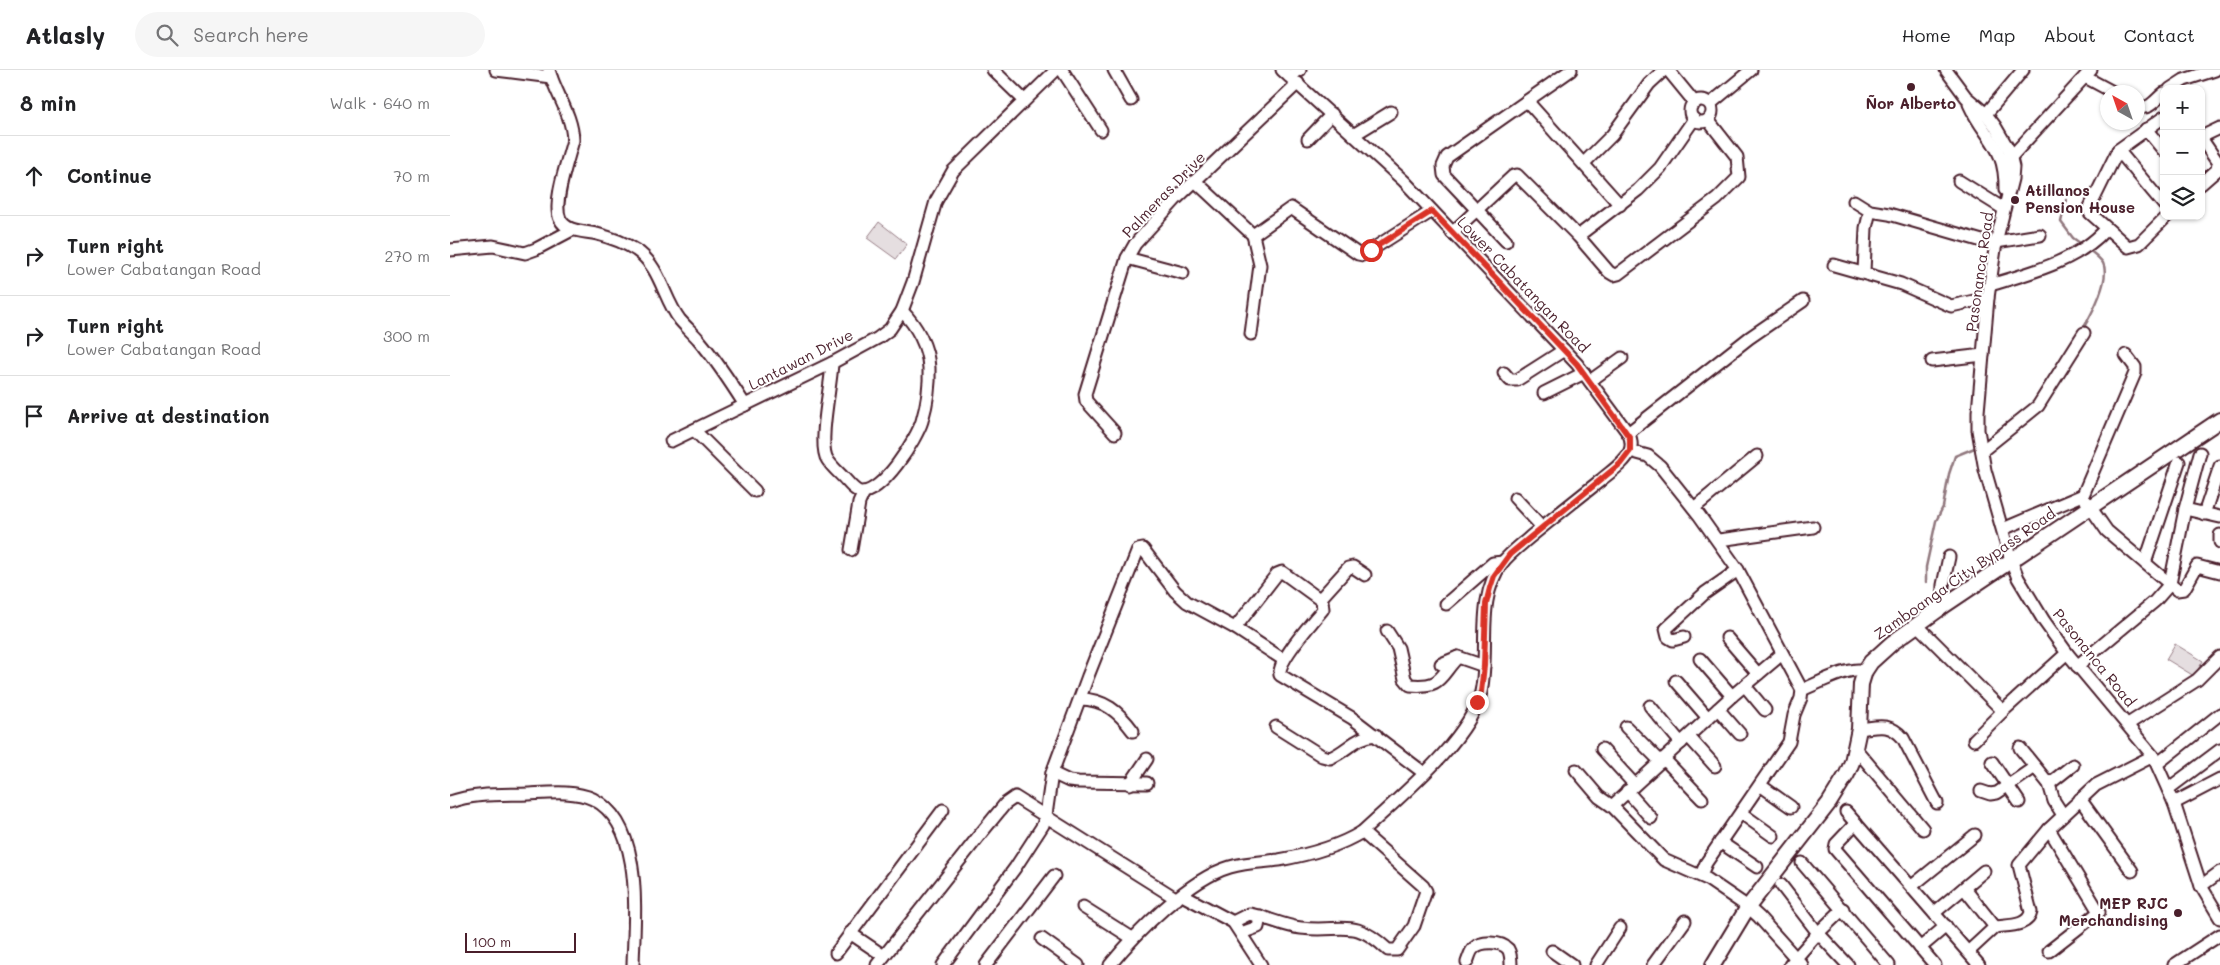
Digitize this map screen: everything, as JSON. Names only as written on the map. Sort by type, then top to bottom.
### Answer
[{"type":"main road","name":"Zamboanga City Bypass Road","points":[[1713,965],[1748,907],[1829,803],[1847,774],[1859,729],[1860,684],[1865,671],[1880,653],[2011,560],[2086,501],[2220,420]]},
{"type":"street","points":[[450,250],[476,246],[493,246],[525,253],[536,250],[572,230],[561,221],[558,213],[562,184],[573,140],[571,120],[550,74],[496,70]]},
{"type":"street","points":[[993,70],[1024,100]]},
{"type":"street","name":"Lantawan Drive","points":[[572,230],[598,234],[619,242],[636,250],[651,265],[659,277],[669,303],[680,320],[698,339],[745,405],[832,363],[878,338],[890,329],[902,311],[913,282],[936,201],[952,171],[972,149],[1056,70]]},
{"type":"street","points":[[1062,70],[1101,130]]},
{"type":"street","points":[[1114,70],[1131,100]]},
{"type":"street","name":"Palmeras Drive","points":[[1115,433],[1086,401],[1085,394],[1127,258],[1135,244],[1195,180],[1241,139],[1289,76],[1300,70]]},
{"type":"street","points":[[1506,240],[1444,175],[1443,166],[1447,157],[1571,70]]},
{"type":"street","points":[[1584,162],[1612,135],[1649,84],[1666,70],[1695,103]]},
{"type":"street","name":"Pasonanca Road","points":[[1946,70],[1966,97],[1978,120],[1999,151],[2003,161],[2005,205]]},
{"type":"street","points":[[1986,114],[2023,70]]},
{"type":"street","points":[[2176,85],[2184,80],[2214,70]]},
{"type":"street","points":[[1710,104],[1749,71]]},
{"type":"street","points":[[2011,156],[2088,74],[2103,85]]},
{"type":"street","name":"Lower Cabatangan Road","points":[[1289,76],[1404,181],[1564,350],[1587,377],[1628,433],[1631,444],[1630,451]]},
{"type":"street","points":[[2145,107],[2160,96]]},
{"type":"street","name":"Pasonanca Road","points":[[1966,97],[1986,114],[2006,143],[2014,167],[1996,244],[1988,298],[1978,412],[1978,430],[1982,451],[2011,560],[2033,604],[2067,653],[2128,724],[2155,760],[2174,803],[2201,886],[2220,918]]},
{"type":"street","points":[[1527,101],[1584,162],[1620,205]]},
{"type":"street","points":[[1704,101],[1710,104],[1712,111],[1708,120],[1699,122],[1694,119],[1691,109],[1695,103],[1704,101]]},
{"type":"street","points":[[1354,134],[1391,112]]},
{"type":"street","points":[[1308,139],[1332,114]]},
{"type":"street","points":[[1578,236],[1620,205],[1660,168],[1694,119]]},
{"type":"street","points":[[1452,233],[1513,176],[1517,176],[1578,236],[1609,272],[1614,275],[1618,274],[1732,186],[1739,177],[1740,167],[1737,157],[1708,120]]},
{"type":"street","points":[[2160,120],[2118,150],[2089,209],[2090,213],[2106,229],[2124,244],[2132,247],[2139,244],[2163,220]]},
{"type":"street","points":[[2205,136],[2220,128]]},
{"type":"street","points":[[2146,129],[2160,146]]},
{"type":"street","points":[[2205,144],[2218,163],[2217,170],[2205,180]]},
{"type":"street","points":[[2118,150],[2160,200]]},
{"type":"street","points":[[1195,180],[1253,235],[1260,265],[1251,334]]},
{"type":"street","points":[[1959,180],[2005,205]]},
{"type":"street","points":[[1854,201],[1870,211],[1889,214],[1996,244],[2040,235]]},
{"type":"street","points":[[1253,235],[1287,209],[1292,208],[1358,254],[1363,254],[1432,211]]},
{"type":"street","points":[[1864,272],[1866,228],[1870,211]]},
{"type":"street","points":[[1990,285],[2024,275],[2084,250],[2106,229]]},
{"type":"street","points":[[1127,258],[1183,273]]},
{"type":"street","points":[[1834,265],[1901,284],[1950,306],[1988,298]]},
{"type":"street","points":[[1628,433],[1742,344],[1802,301]]},
{"type":"street","points":[[852,550],[859,503],[864,492],[883,482],[894,470],[922,423],[928,396],[929,366],[921,337],[913,322],[902,311]]},
{"type":"street","points":[[1982,451],[2038,406],[2084,334]]},
{"type":"street","points":[[1504,372],[1510,380],[1517,380],[1564,350]]},
{"type":"street","points":[[1932,361],[1984,355]]},
{"type":"street","points":[[2086,501],[2097,466],[2135,373],[2135,367],[2126,355]]},
{"type":"street","points":[[1544,394],[1587,377],[1622,358]]},
{"type":"street","points":[[832,363],[824,437],[826,457],[856,490],[864,492]]},
{"type":"street","points":[[670,441],[745,405]]},
{"type":"street","points":[[694,430],[755,491]]},
{"type":"street","points":[[1110,965],[1132,938],[1179,898],[1208,877],[1231,867],[1281,859],[1322,849],[1351,839],[1362,832],[1424,773],[1459,734],[1469,719],[1481,692],[1488,596],[1494,576],[1503,562],[1620,464],[1630,451],[1653,459],[1718,540],[1738,570],[1802,690],[1794,715],[1789,742],[1706,863],[1701,875]]},
{"type":"street","points":[[2077,666],[2155,600],[2170,584],[2185,509],[2200,453]]},
{"type":"street","points":[[1694,508],[1757,456]]},
{"type":"street","points":[[2145,563],[2179,462]]},
{"type":"street","points":[[2204,514],[2220,466]]},
{"type":"street","points":[[1515,498],[1542,528]]},
{"type":"street","points":[[2003,529],[2086,501]]},
{"type":"street","points":[[2086,501],[2107,531],[2176,590],[2184,588],[2197,566],[2220,572]]},
{"type":"street","points":[[2185,509],[2220,517]]},
{"type":"street","points":[[1718,540],[1813,527]]},
{"type":"street","points":[[2220,535],[2220,542]]},
{"type":"street","points":[[943,965],[1031,845],[1046,815],[1052,773],[1138,550],[1144,549],[1149,554],[1175,591],[1187,602],[1235,628],[1284,660]]},
{"type":"street","points":[[1942,608],[1943,585],[1948,557]]},
{"type":"street","points":[[1446,604],[1494,563],[1503,562]]},
{"type":"street","points":[[1320,599],[1350,566],[1365,575]]},
{"type":"street","points":[[1684,637],[1673,640],[1668,637],[1666,629],[1705,593],[1738,570]]},
{"type":"street","points":[[1235,628],[1277,574],[1282,572],[1320,599],[1323,609],[1284,660],[1279,671],[1283,678],[1352,718],[1424,773]]},
{"type":"street","points":[[1917,625],[2003,711]]},
{"type":"street","points":[[1387,631],[1398,648],[1405,679],[1410,685],[1434,684],[1439,681],[1458,657]]},
{"type":"street","points":[[1727,638],[1758,674]]},
{"type":"street","points":[[1974,740],[2067,653]]},
{"type":"street","points":[[1612,806],[1732,696],[1782,654]]},
{"type":"street","points":[[1441,664],[1458,657],[1484,666]]},
{"type":"street","points":[[2128,724],[2197,680],[2220,657]]},
{"type":"street","points":[[1700,659],[1732,696]]},
{"type":"street","points":[[1802,690],[1849,670],[1859,668],[1865,671]]},
{"type":"street","points":[[1676,681],[1708,718]]},
{"type":"street","points":[[1745,686],[1765,710]]},
{"type":"street","points":[[1080,699],[1093,699],[1109,705],[1133,731]]},
{"type":"street","points":[[1650,706],[1715,766]]},
{"type":"street","points":[[1718,710],[1740,734]]},
{"type":"street","points":[[1968,952],[1996,927],[2022,923],[2030,916],[2031,912],[2019,865],[2063,815],[2104,780],[2155,760],[2220,714]]},
{"type":"street","points":[[1859,729],[1888,726],[1896,731],[1902,738],[1937,802]]},
{"type":"street","points":[[1276,727],[1322,756],[1330,758],[1338,755],[1357,740],[1366,736],[1376,736]]},
{"type":"street","points":[[1626,727],[1702,799]]},
{"type":"street","points":[[1855,748],[1923,829]]},
{"type":"street","points":[[2020,748],[2049,784],[2054,801],[2063,815]]},
{"type":"street","points":[[1602,749],[1631,787],[1651,818]]},
{"type":"street","points":[[2168,788],[2220,750]]},
{"type":"street","points":[[1130,784],[1147,759]]},
{"type":"street","points":[[1992,762],[2019,802]]},
{"type":"street","points":[[2049,784],[2073,765]]},
{"type":"street","points":[[1981,791],[1994,794],[2035,767]]},
{"type":"street","points":[[1576,770],[1599,797],[1612,806],[1664,860],[1701,875],[1748,907],[1759,917],[1796,962],[1818,933],[1843,909]]},
{"type":"street","points":[[1052,773],[1069,781],[1078,782],[1147,783]]},
{"type":"street","points":[[2174,803],[2220,779]]},
{"type":"street","points":[[1760,785],[1791,807]]},
{"type":"street","points":[[450,802],[475,796],[566,794],[584,796],[603,806],[622,833],[633,869],[634,965]]},
{"type":"street","points":[[850,933],[881,961],[978,837],[1009,801],[1018,797],[1179,898],[1233,922],[1261,965]]},
{"type":"street","points":[[2080,799],[2132,871]]},
{"type":"street","points":[[836,953],[943,810]]},
{"type":"street","points":[[1846,812],[1979,965]]},
{"type":"street","points":[[1740,813],[1773,836]]},
{"type":"street","points":[[1856,823],[1836,844],[1835,849],[1935,965]]},
{"type":"street","points":[[2049,829],[2099,912],[2049,951]]},
{"type":"street","points":[[1233,922],[1249,914],[1300,928],[1345,926],[1373,936],[1388,950],[1396,950],[1414,926],[1426,891],[1423,886],[1362,832]]},
{"type":"street","points":[[1912,886],[1974,835]]},
{"type":"street","points":[[1720,842],[1757,867]]},
{"type":"street","points":[[1802,863],[1889,965]]},
{"type":"street","points":[[1934,912],[1984,871]]},
{"type":"street","points":[[2201,886],[2220,872]]},
{"type":"street","points":[[986,965],[1054,876]]},
{"type":"street","points":[[1781,885],[1818,933],[1848,965]]},
{"type":"street","points":[[1964,888],[1996,927]]},
{"type":"street","points":[[1083,907],[1132,938]]},
{"type":"street","points":[[1241,932],[1258,927],[1260,916]]},
{"type":"street","points":[[1653,965],[1685,921]]},
{"type":"street","points":[[1920,948],[1946,926]]},
{"type":"street","points":[[1596,965],[1620,928]]},
{"type":"street","points":[[2174,965],[2220,935]]},
{"type":"street","points":[[1042,939],[1078,965]]},
{"type":"street","points":[[1467,962],[1472,949],[1478,945],[1493,943],[1505,947],[1509,952],[1511,965]]},
{"type":"street","points":[[1552,951],[1572,965]]},
{"type":"shaded area","points":[[879,222],[907,244],[896,259],[867,238]]},
{"type":"shaded area","points":[[2175,644],[2203,661],[2194,676],[2166,659]]},
{"type":"waterway","points":[[2066,200],[2061,222],[2073,238],[2080,243]]},
{"type":"waterway","points":[[2083,329],[2099,297],[2105,270],[2103,263],[2088,249]]},
{"type":"waterway","points":[[1926,582],[1926,567],[1936,521],[1943,507],[1949,474],[1955,456],[1977,447]]},
{"type":"place","name":"Ñor Alberto","points":[[1911,87]]},
{"type":"place","name":"Atillanos Pension House","points":[[2015,200]]},
{"type":"place","name":"MEP RJC Merchandising","points":[[2178,913]]},
{"type":"route","points":[[1371,250],[1432,211],[1577,364],[1630,438],[1630,451],[1626,458],[1510,554],[1494,576],[1486,604],[1484,666],[1481,692],[1477,702]]}]
